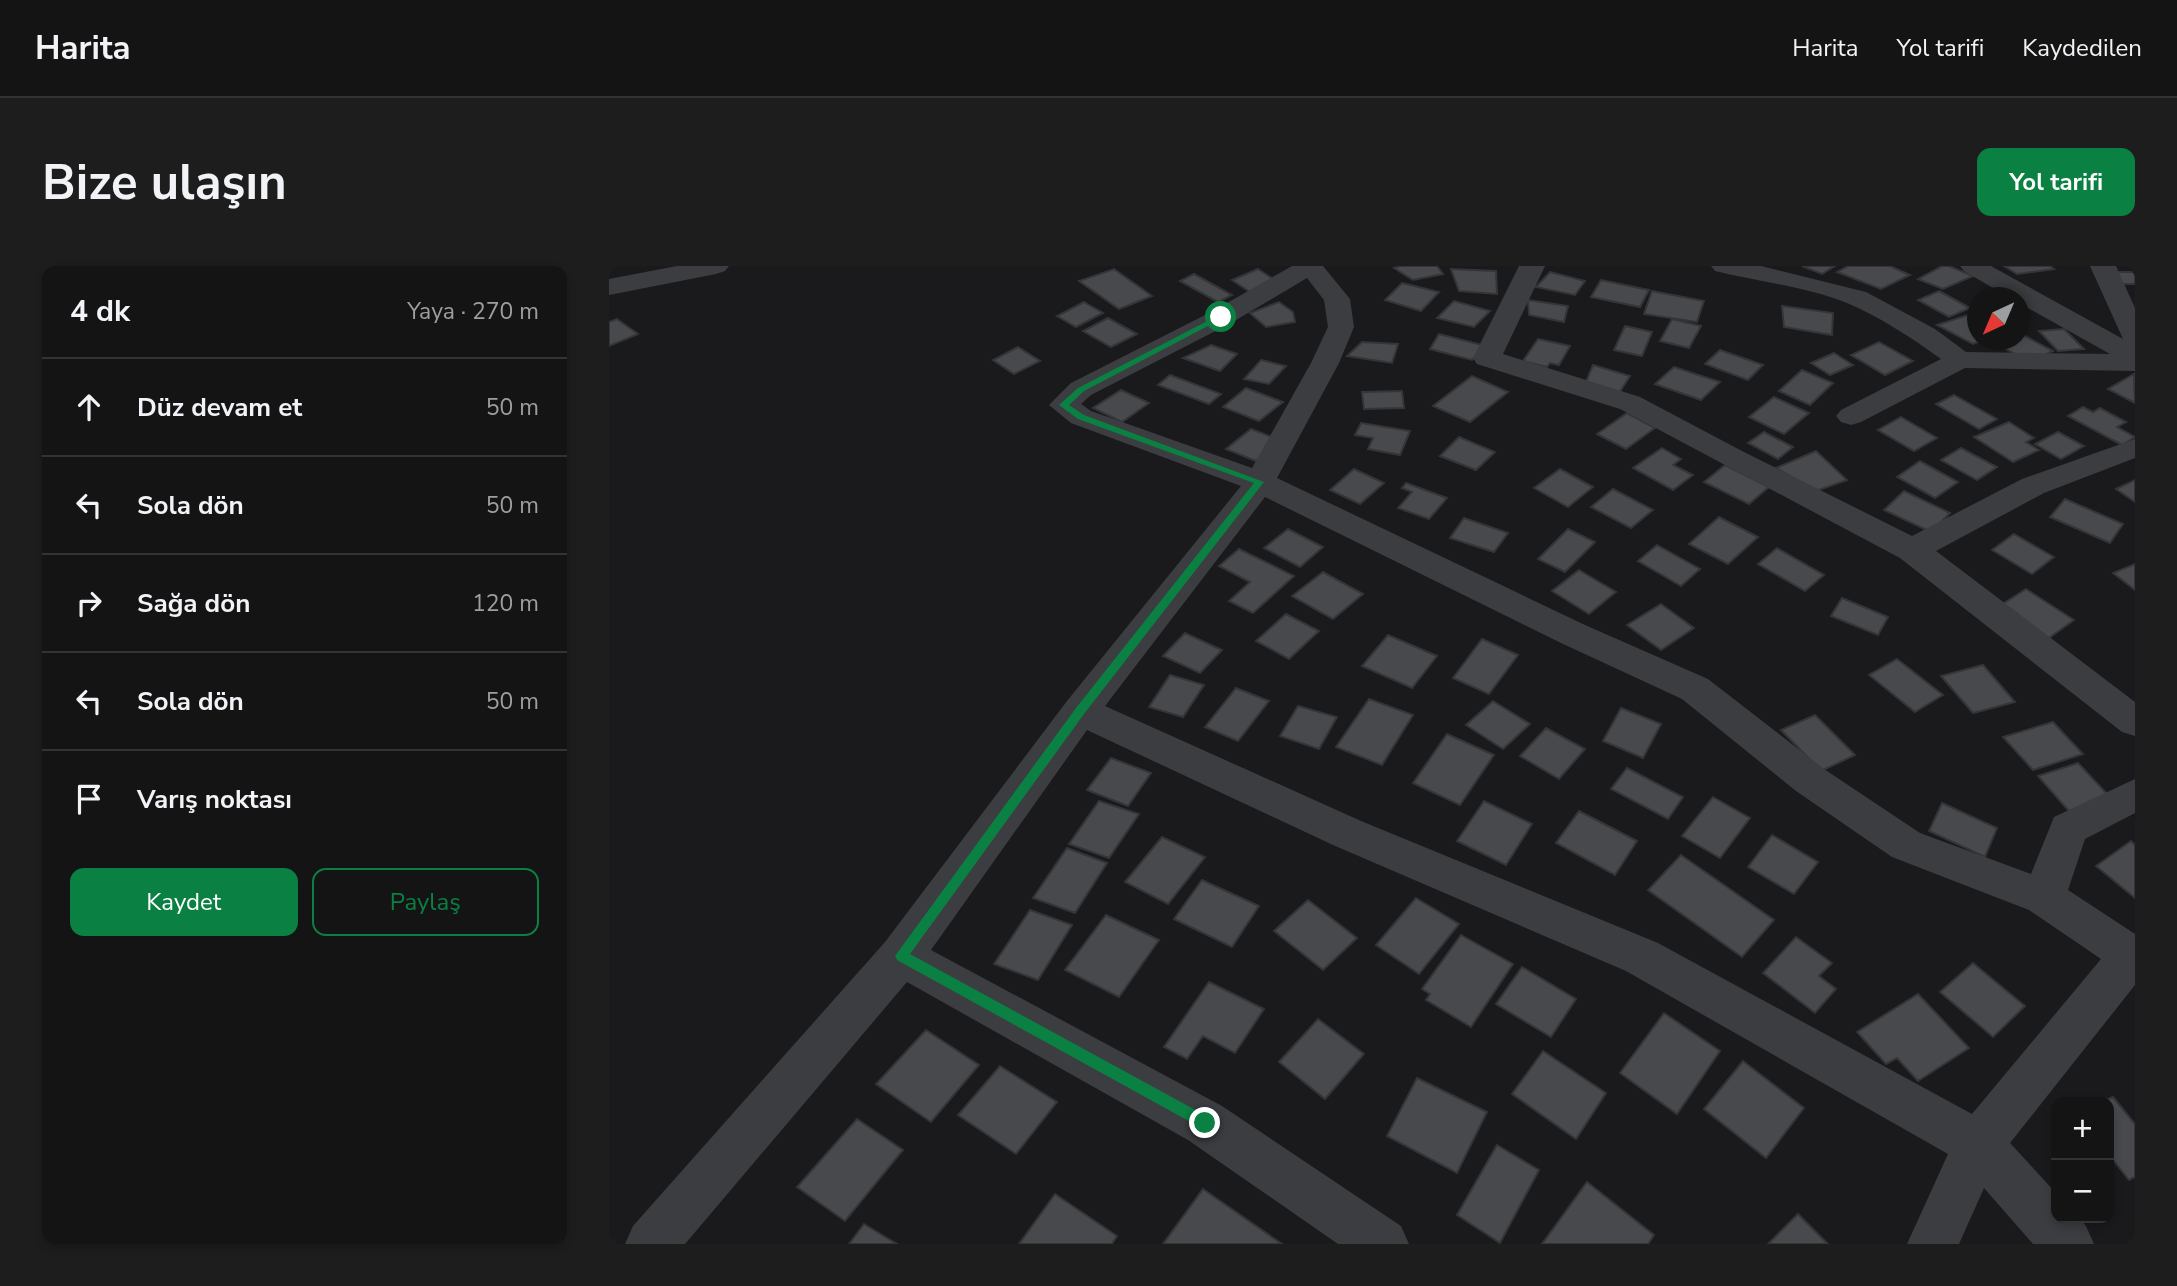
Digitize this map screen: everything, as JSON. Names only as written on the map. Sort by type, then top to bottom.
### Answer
[{"type":"street","points":[[609,287],[716,266]]},
{"type":"street","points":[[662,1240],[901,956],[1080,711],[1260,482],[1325,363],[1341,327],[1337,299],[1310,266],[1221,317],[1081,389],[1063,405],[1081,417],[1260,482],[1573,634],[1695,689],[1810,780],[1906,845],[2044,897],[2133,957],[1978,1144],[1933,1244]]},
{"type":"street","points":[[1532,266],[1487,358],[1630,403],[1912,550],[2135,722]]},
{"type":"street","points":[[1973,266],[2135,357]]},
{"type":"street","points":[[2103,266],[2135,337]]},
{"type":"street","points":[[1733,267],[1806,283],[1857,298],[1924,335],[1960,360]]},
{"type":"street","points":[[1851,416],[1960,360],[2135,363]]},
{"type":"street","points":[[1912,550],[2033,486],[2135,448]]},
{"type":"street","points":[[1080,711],[1347,833],[1642,957],[1978,1144],[2068,1244]]},
{"type":"street","points":[[2044,897],[2068,829],[2135,795]]},
{"type":"street","points":[[901,956],[1205,1123],[1383,1244]]},
{"type":"building","points":[[1437,266],[1443,274],[1413,280],[1394,268]]},
{"type":"building","points":[[1802,266],[1835,266],[1822,274]]},
{"type":"building","points":[[1848,266],[1890,266],[1910,275],[1881,289],[1837,272]]},
{"type":"building","points":[[1942,266],[1949,266],[1973,276],[1943,289],[1918,279]]},
{"type":"building","points":[[2004,266],[2050,266],[2054,269],[2017,274]]},
{"type":"building","points":[[1114,269],[1152,296],[1119,309],[1079,281]]},
{"type":"building","points":[[1258,269],[1276,281],[1250,292],[1232,280]]},
{"type":"building","points":[[1451,269],[1496,271],[1497,294],[1459,291]]},
{"type":"building","points":[[1550,272],[1585,281],[1575,295],[1536,287]]},
{"type":"building","points":[[2113,272],[2135,272],[2135,284],[2123,284]]},
{"type":"building","points":[[1194,274],[1232,295],[1218,302],[1180,281]]},
{"type":"building","points":[[1601,280],[1649,290],[1640,307],[1591,297]]},
{"type":"building","points":[[1402,283],[1439,292],[1421,311],[1385,300]]},
{"type":"building","points":[[1652,291],[1704,301],[1697,322],[1644,314]]},
{"type":"building","points":[[1939,291],[1967,306],[1967,309],[1949,317],[1918,300]]},
{"type":"building","points":[[1528,300],[1568,306],[1564,322],[1529,315]]},
{"type":"building","points":[[1454,301],[1490,311],[1474,327],[1437,318]]},
{"type":"building","points":[[1084,302],[1103,313],[1076,327],[1057,316]]},
{"type":"building","points":[[1279,302],[1293,312],[1295,322],[1266,327],[1250,313]]},
{"type":"building","points":[[1782,306],[1833,313],[1832,335],[1784,327]]},
{"type":"building","points":[[1967,315],[1967,341],[1937,325]]},
{"type":"building","points":[[1108,318],[1137,334],[1111,347],[1083,331]]},
{"type":"building","points":[[617,319],[638,334],[609,346],[609,322]]},
{"type":"building","points":[[1672,319],[1701,326],[1689,348],[1660,341]]},
{"type":"building","points":[[1625,326],[1652,332],[1642,356],[1614,350]]},
{"type":"building","points":[[2064,329],[2084,349],[2058,351],[2039,331]]},
{"type":"building","points":[[1439,334],[1486,346],[1472,360],[1430,349]]},
{"type":"building","points":[[1538,339],[1570,346],[1559,365],[1550,363],[1547,367],[1523,361]]},
{"type":"building","points":[[2030,339],[2053,351],[2042,356],[2015,354],[2008,350],[2030,350]]},
{"type":"building","points":[[1362,342],[1398,344],[1392,363],[1347,356]]},
{"type":"building","points":[[1879,342],[1913,361],[1885,375],[1851,355]]},
{"type":"building","points":[[1211,345],[1237,354],[1220,371],[1183,358]]},
{"type":"building","points":[[1018,347],[1040,361],[1014,374],[993,360]]},
{"type":"building","points":[[1720,350],[1763,365],[1748,380],[1705,364]]},
{"type":"building","points":[[1834,353],[1853,365],[1830,375],[1811,363]]},
{"type":"building","points":[[1261,360],[1286,366],[1269,384],[1244,379]]},
{"type":"building","points":[[1593,365],[1630,376],[1619,393],[1585,384]]},
{"type":"building","points":[[1674,367],[1720,382],[1701,400],[1655,384]]},
{"type":"building","points":[[1802,370],[1833,383],[1810,405],[1779,391]]},
{"type":"building","points":[[2134,374],[2135,403],[2108,389]]},
{"type":"building","points":[[1170,375],[1221,394],[1209,404],[1158,385]]},
{"type":"building","points":[[1472,376],[1508,392],[1470,422],[1433,406]]},
{"type":"building","points":[[1246,388],[1283,402],[1259,421],[1223,407]]},
{"type":"building","points":[[1121,390],[1149,403],[1122,422],[1093,408]]},
{"type":"building","points":[[1402,391],[1404,408],[1364,409],[1362,392]]},
{"type":"building","points":[[1954,395],[1997,419],[1979,429],[1936,404]]},
{"type":"building","points":[[1774,397],[1809,413],[1784,434],[1749,417]]},
{"type":"building","points":[[2083,407],[2093,412],[2100,408],[2126,422],[2117,427],[2135,437],[2122,445],[2068,416]]},
{"type":"building","points":[[1627,413],[1655,428],[1626,449],[1597,434]]},
{"type":"building","points":[[1901,417],[1937,438],[1914,451],[1878,430]]},
{"type":"building","points":[[2009,422],[2034,438],[2026,442],[2039,450],[2013,462],[1974,437]]},
{"type":"building","points":[[1361,423],[1410,431],[1400,455],[1368,449],[1373,438],[1355,435]]},
{"type":"building","points":[[1251,429],[1280,440],[1256,461],[1226,449]]},
{"type":"building","points":[[1764,432],[1793,447],[1778,459],[1748,443]]},
{"type":"building","points":[[2058,432],[2084,446],[2061,459],[2035,444]]},
{"type":"building","points":[[1459,437],[1495,452],[1476,470],[1440,456]]},
{"type":"building","points":[[1662,448],[1681,459],[1673,465],[1693,475],[1673,490],[1633,468]]},
{"type":"building","points":[[1961,448],[1997,467],[1977,480],[1941,460]]},
{"type":"building","points":[[1816,451],[1847,480],[1816,491],[1776,468]]},
{"type":"building","points":[[1920,461],[1958,482],[1935,498],[1897,477]]},
{"type":"building","points":[[1725,465],[1769,487],[1749,504],[1704,482]]},
{"type":"building","points":[[1354,469],[1384,483],[1360,504],[1330,490]]},
{"type":"building","points":[[1560,469],[1593,487],[1568,507],[1534,488]]},
{"type":"building","points":[[2135,480],[2135,502],[2116,489]]},
{"type":"building","points":[[1406,483],[1447,498],[1429,519],[1398,508],[1412,492],[1402,488]]},
{"type":"building","points":[[1613,489],[1653,510],[1631,528],[1591,507]]},
{"type":"building","points":[[1904,491],[1950,513],[1931,532],[1884,510]]},
{"type":"building","points":[[2065,499],[2123,524],[2110,543],[2050,517]]},
{"type":"building","points":[[1719,517],[1758,537],[1728,564],[1689,544]]},
{"type":"building","points":[[1464,518],[1508,533],[1494,552],[1450,538]]},
{"type":"building","points":[[1288,529],[1323,547],[1300,567],[1264,548]]},
{"type":"building","points":[[1568,529],[1595,542],[1565,572],[1538,559]]},
{"type":"building","points":[[2014,534],[2054,557],[2032,574],[1992,550]]},
{"type":"building","points":[[1657,545],[1700,569],[1681,586],[1638,561]]},
{"type":"building","points":[[1777,548],[1824,575],[1805,591],[1758,564]]},
{"type":"building","points":[[1239,549],[1294,576],[1253,613],[1229,601],[1250,582],[1219,566]]},
{"type":"building","points":[[2135,564],[2135,590],[2113,573]]},
{"type":"building","points":[[1579,570],[1616,592],[1589,614],[1552,591]]},
{"type":"building","points":[[1323,572],[1363,594],[1333,619],[1292,596]]},
{"type":"building","points":[[2026,589],[2074,620],[2046,640],[1998,607]]},
{"type":"building","points":[[1842,598],[1888,617],[1878,635],[1831,616]]},
{"type":"building","points":[[1661,604],[1694,628],[1661,650],[1627,625]]},
{"type":"building","points":[[1286,614],[1319,631],[1289,659],[1256,641]]},
{"type":"building","points":[[1185,633],[1222,650],[1200,673],[1163,656]]},
{"type":"building","points":[[1388,635],[1437,656],[1412,688],[1362,666]]},
{"type":"building","points":[[1482,639],[1518,655],[1489,694],[1453,678]]},
{"type":"building","points":[[1897,659],[1943,695],[1915,712],[1869,675]]},
{"type":"building","points":[[1983,665],[2015,702],[1973,713],[1941,676]]},
{"type":"building","points":[[1170,675],[1204,685],[1183,717],[1149,707]]},
{"type":"building","points":[[1236,688],[1269,701],[1238,741],[1205,727]]},
{"type":"building","points":[[1369,699],[1413,715],[1382,765],[1336,747]]},
{"type":"building","points":[[1493,701],[1530,724],[1503,749],[1466,725]]},
{"type":"building","points":[[1298,706],[1337,717],[1319,749],[1280,736]]},
{"type":"building","points":[[1621,708],[1661,724],[1643,758],[1603,741]]},
{"type":"building","points":[[1815,715],[1855,755],[1821,771],[1781,730]]},
{"type":"building","points":[[2053,722],[2083,754],[2033,770],[2003,737]]},
{"type":"building","points":[[1546,728],[1585,749],[1559,779],[1520,756]]},
{"type":"building","points":[[1447,734],[1494,755],[1460,805],[1413,783]]},
{"type":"building","points":[[1111,758],[1151,773],[1128,806],[1087,790]]},
{"type":"building","points":[[2078,763],[2110,797],[2069,811],[2038,776]]},
{"type":"building","points":[[1627,768],[1683,797],[1668,819],[1611,789]]},
{"type":"building","points":[[1713,797],[1750,818],[1720,858],[1682,836]]},
{"type":"building","points":[[1099,801],[1139,814],[1109,858],[1069,844]]},
{"type":"building","points":[[1484,801],[1532,824],[1506,865],[1457,841]]},
{"type":"building","points":[[1942,803],[1997,828],[1985,857],[1929,831]]},
{"type":"building","points":[[1579,811],[1637,841],[1615,875],[1556,843]]},
{"type":"building","points":[[1772,835],[1818,862],[1794,894],[1748,867]]},
{"type":"building","points":[[1162,837],[1205,857],[1168,904],[1125,882]]},
{"type":"building","points":[[2131,841],[2135,845],[2135,898],[2096,866]]},
{"type":"building","points":[[1067,848],[1107,863],[1075,913],[1033,898]]},
{"type":"building","points":[[1681,855],[1774,920],[1742,957],[1648,890]]},
{"type":"building","points":[[1202,880],[1259,906],[1232,947],[1174,919]]},
{"type":"building","points":[[1416,898],[1459,924],[1419,974],[1376,945]]},
{"type":"building","points":[[1308,900],[1357,938],[1323,970],[1274,931]]},
{"type":"building","points":[[1030,910],[1072,925],[1038,980],[994,964]]},
{"type":"building","points":[[1106,915],[1159,940],[1119,997],[1065,970]]},
{"type":"building","points":[[1461,935],[1513,964],[1471,1027],[1426,1000],[1430,994],[1422,989]]},
{"type":"building","points":[[1796,937],[1832,963],[1819,976],[1836,989],[1815,1013],[1763,973]]},
{"type":"building","points":[[1973,963],[2025,1006],[1993,1037],[1940,992]]},
{"type":"building","points":[[1522,967],[1576,999],[1551,1037],[1496,1004]]},
{"type":"building","points":[[1209,982],[1264,1009],[1235,1053],[1203,1036],[1187,1059],[1164,1047]]},
{"type":"building","points":[[1918,994],[1969,1048],[1918,1081],[1897,1058],[1886,1064],[1857,1032]]},
{"type":"building","points":[[1664,1013],[1720,1051],[1677,1114],[1620,1073]]},
{"type":"building","points":[[1318,1019],[1364,1054],[1325,1099],[1279,1062]]},
{"type":"building","points":[[926,1030],[979,1065],[931,1122],[876,1084]]},
{"type":"building","points":[[1543,1051],[1606,1093],[1576,1139],[1512,1094]]},
{"type":"building","points":[[1743,1061],[1804,1108],[1766,1158],[1704,1109]]},
{"type":"building","points":[[1000,1066],[1057,1102],[1016,1154],[958,1115]]},
{"type":"building","points":[[1417,1078],[1487,1112],[1457,1173],[1387,1136]]},
{"type":"building","points":[[2114,1098],[2135,1124],[2135,1177],[2129,1180],[2114,1161]]},
{"type":"building","points":[[857,1119],[903,1150],[845,1221],[797,1187]]},
{"type":"building","points":[[1497,1145],[1539,1170],[1500,1243],[1457,1215]]},
{"type":"building","points":[[1587,1182],[1654,1235],[1648,1244],[1542,1244]]},
{"type":"building","points":[[1203,1189],[1282,1244],[1163,1244]]},
{"type":"building","points":[[1055,1194],[1117,1236],[1112,1244],[1019,1244]]},
{"type":"building","points":[[1798,1214],[1828,1244],[1768,1244]]},
{"type":"building","points":[[864,1224],[897,1244],[849,1244]]},
{"type":"route","points":[[1205,1123],[901,956],[1080,711],[1260,482],[1081,417],[1063,405],[1081,389],[1221,317]]}]
